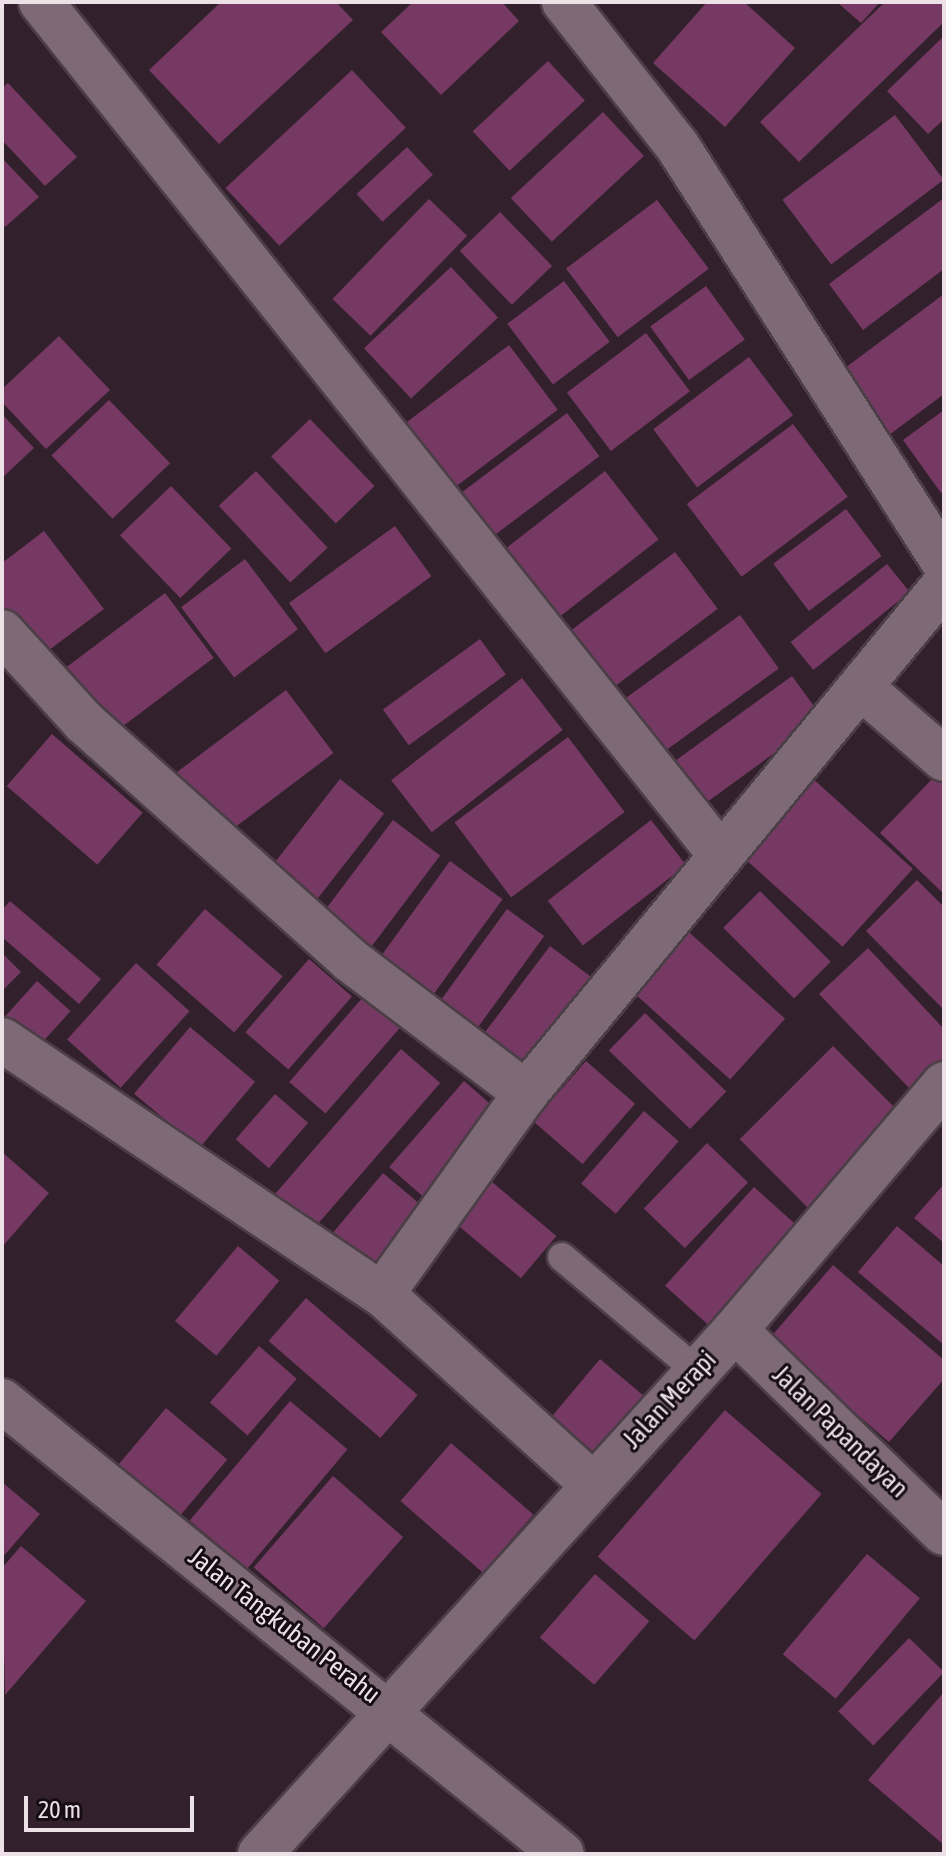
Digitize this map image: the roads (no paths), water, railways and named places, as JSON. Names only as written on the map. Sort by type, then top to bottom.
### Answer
[{"type":"street","points":[[41,2],[719,853]]},
{"type":"street","points":[[564,2],[678,147],[944,563]]},
{"type":"street","points":[[382,1294],[526,1093],[719,853],[863,689],[944,585]]},
{"type":"street","points":[[2,632],[84,722],[314,928],[526,1093]]},
{"type":"street","points":[[863,689],[944,759]]},
{"type":"street","points":[[2,1040],[382,1294],[592,1484]]},
{"type":"street","name":"Jalan Merapi","points":[[260,1854],[592,1484],[735,1330],[944,1084]]},
{"type":"street","name":"Jalan Papandayan","points":[[735,1330],[944,1533]]},
{"type":"street","name":"Jalan Tangkuban Perahu","points":[[2,1401],[391,1711],[562,1854]]},
{"type":"lane","points":[[562,1257],[697,1371]]}]
